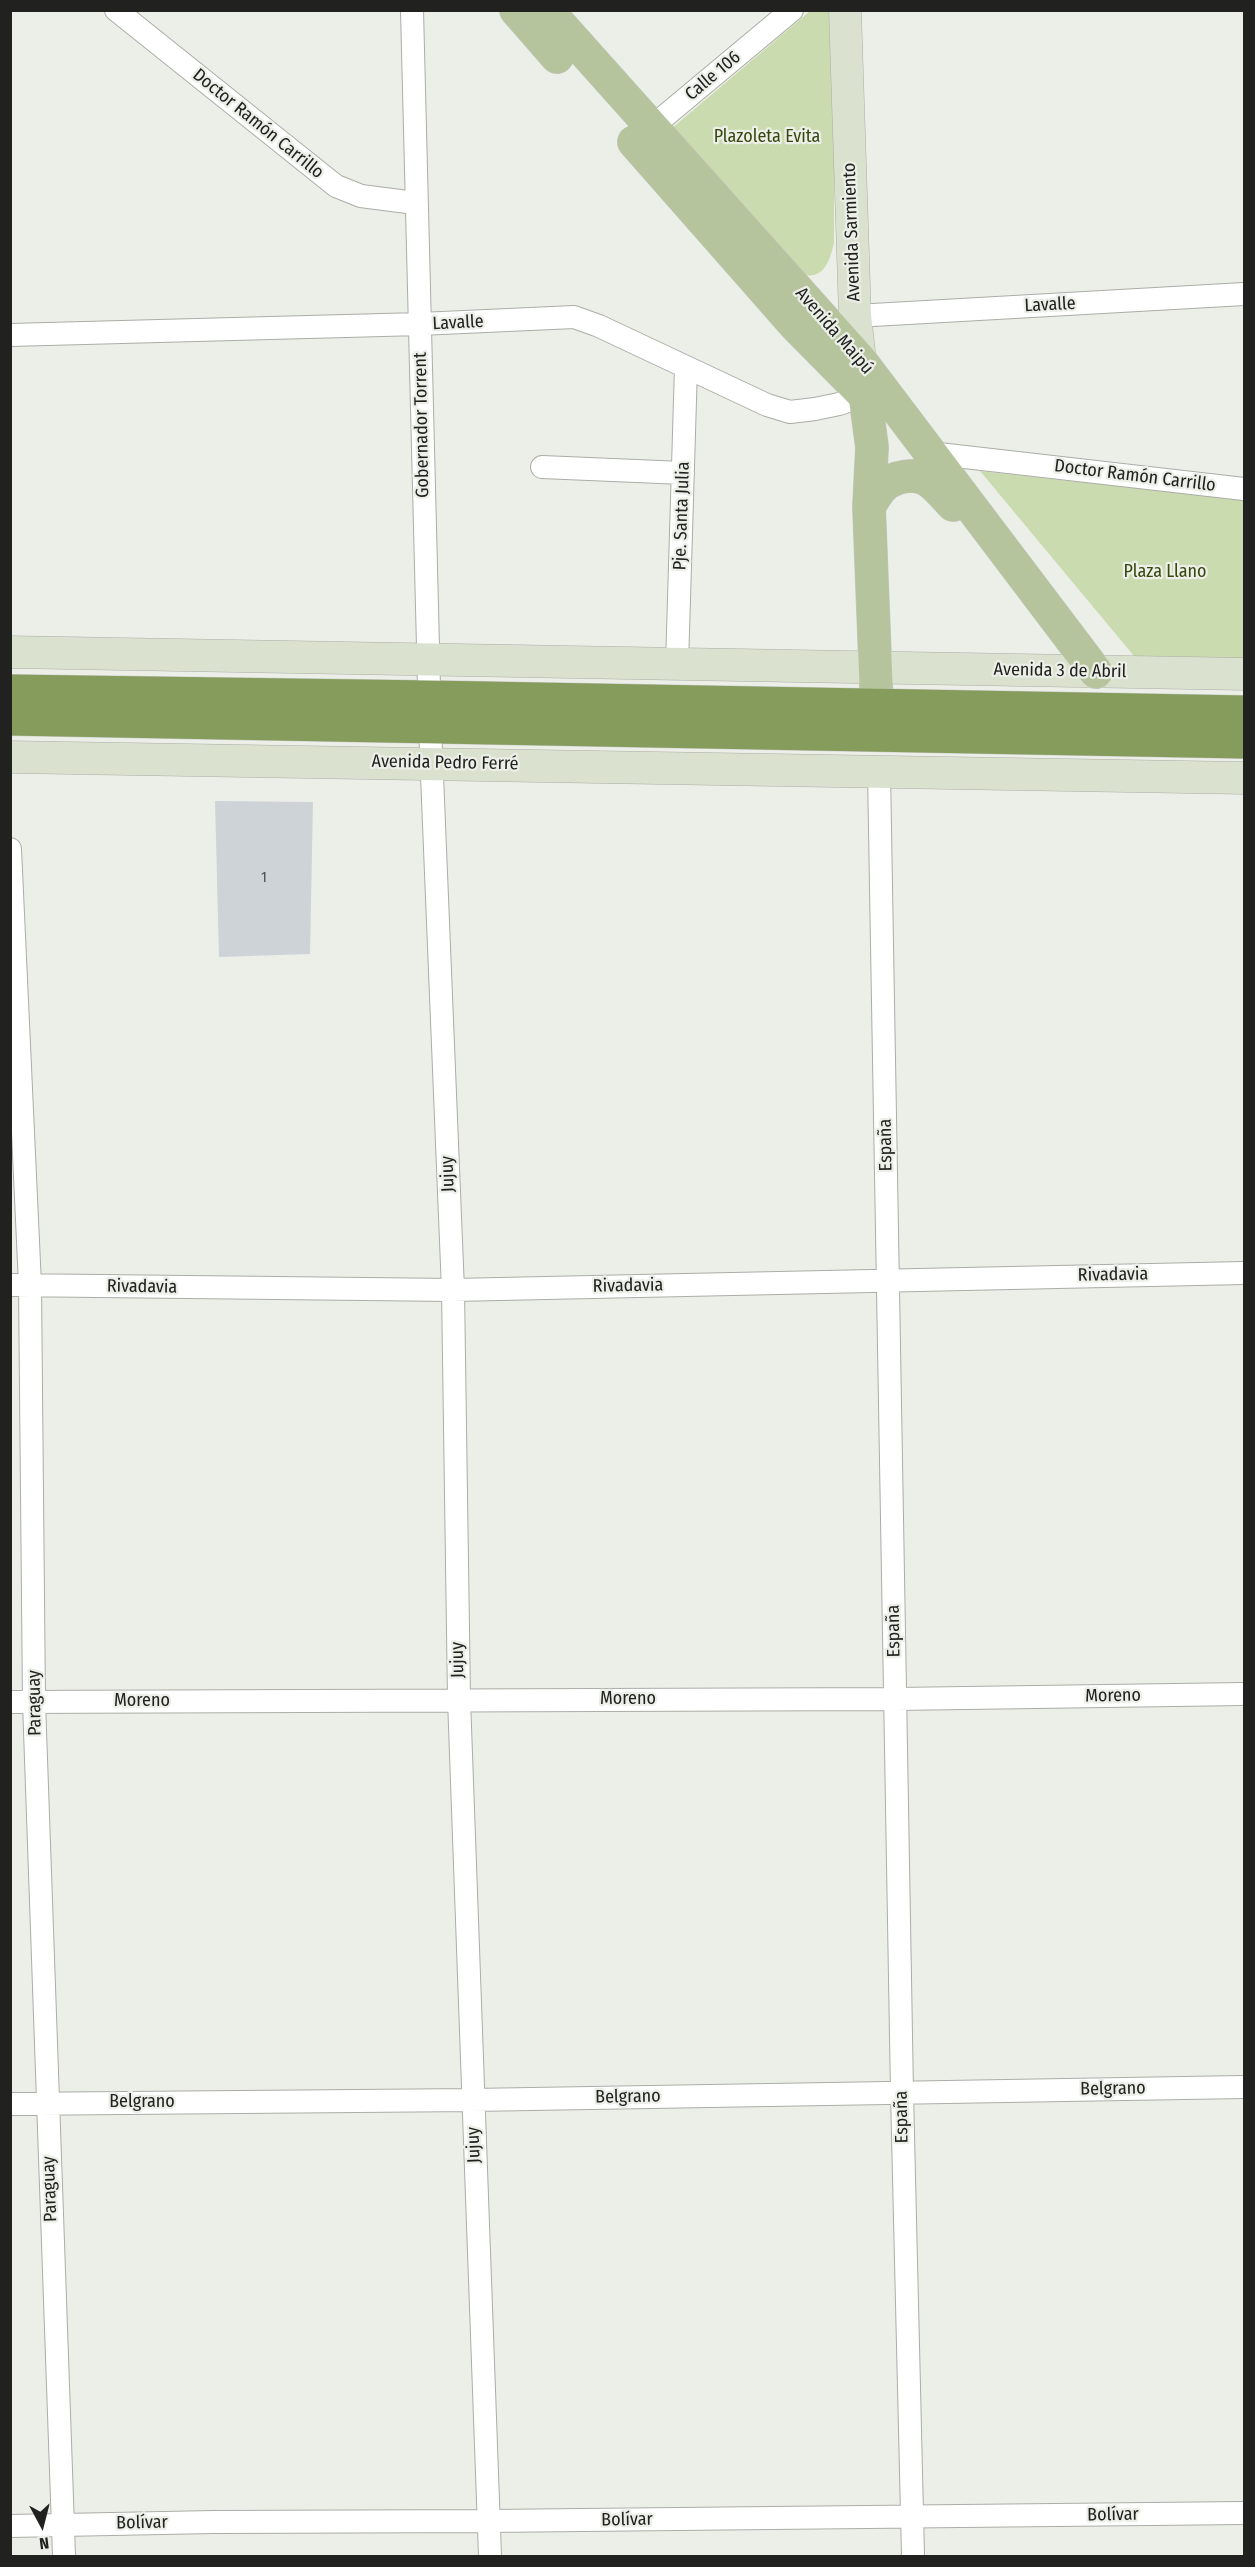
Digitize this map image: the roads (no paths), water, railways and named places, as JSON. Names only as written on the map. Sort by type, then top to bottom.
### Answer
[{"type":"highway","name":"Avenida Pedro Ferré","points":[[10,692],[429,711],[878,721]]},
{"type":"highway","name":"Avenida Pedro Ferré","points":[[10,719],[429,711]]},
{"type":"highway","name":"Avenida 3 de Abril","points":[[878,721],[1245,712]]},
{"type":"highway","points":[[878,721],[1245,742]]},
{"type":"main road","name":"Avenida Maipú","points":[[516,10],[643,135],[860,360]]},
{"type":"main road","name":"Avenida Maipú","points":[[547,10],[643,135],[795,325],[874,392],[930,453],[1096,672]]},
{"type":"main road","name":"Avenida Sarmiento","points":[[845,10],[855,316],[860,360],[874,392],[870,507],[878,721]]},
{"type":"main road","points":[[870,507],[880,488],[889,481],[912,474],[920,476],[932,483],[1038,596]]},
{"type":"main road","points":[[10,652],[876,669]]},
{"type":"main road","name":"Avenida 3 de Abril","points":[[876,669],[1245,674]]},
{"type":"main road","name":"España","points":[[878,721],[879,772]]},
{"type":"main road","name":"Avenida Pedro Ferré","points":[[10,757],[879,772]]},
{"type":"main road","points":[[879,772],[1245,778]]},
{"type":"street","name":"Doctor Ramón Carrillo","points":[[116,10],[336,186],[361,196],[415,203]]},
{"type":"street","name":"Gobernador Torrent","points":[[412,10],[429,711]]},
{"type":"street","name":"Calle 106","points":[[643,135],[792,10]]},
{"type":"street","name":"Lavalle","points":[[855,316],[1245,294]]},
{"type":"street","name":"Lavalle","points":[[10,335],[420,324],[574,317],[600,326],[766,405],[790,412],[839,404],[874,392]]},
{"type":"street","name":"Pje. Santa Julia","points":[[677,666],[686,367]]},
{"type":"street","name":"Doctor Ramón Carrillo","points":[[930,453],[1245,489]]},
{"type":"street","points":[[542,467],[683,473]]},
{"type":"street","name":"Jujuy","points":[[429,711],[453,1290],[459,1700],[490,2556]]},
{"type":"street","name":"España","points":[[879,772],[902,2093],[913,2556]]},
{"type":"street","name":"Paraguay","points":[[10,849],[20,1285],[64,2556]]},
{"type":"street","name":"Rivadavia","points":[[20,1285],[453,1290],[1245,1273]]},
{"type":"street","name":"Moreno","points":[[10,1702],[896,1699],[1245,1694]]},
{"type":"street","name":"Belgrano","points":[[10,2104],[472,2100],[1245,2087]]},
{"type":"street","name":"Bolívar","points":[[10,2526],[214,2522],[489,2522],[1245,2513]]},
{"type":"park label","name":"Plazoleta Evita","points":[[767,137]]},
{"type":"park label","name":"Plaza Llano","points":[[1165,572]]}]
